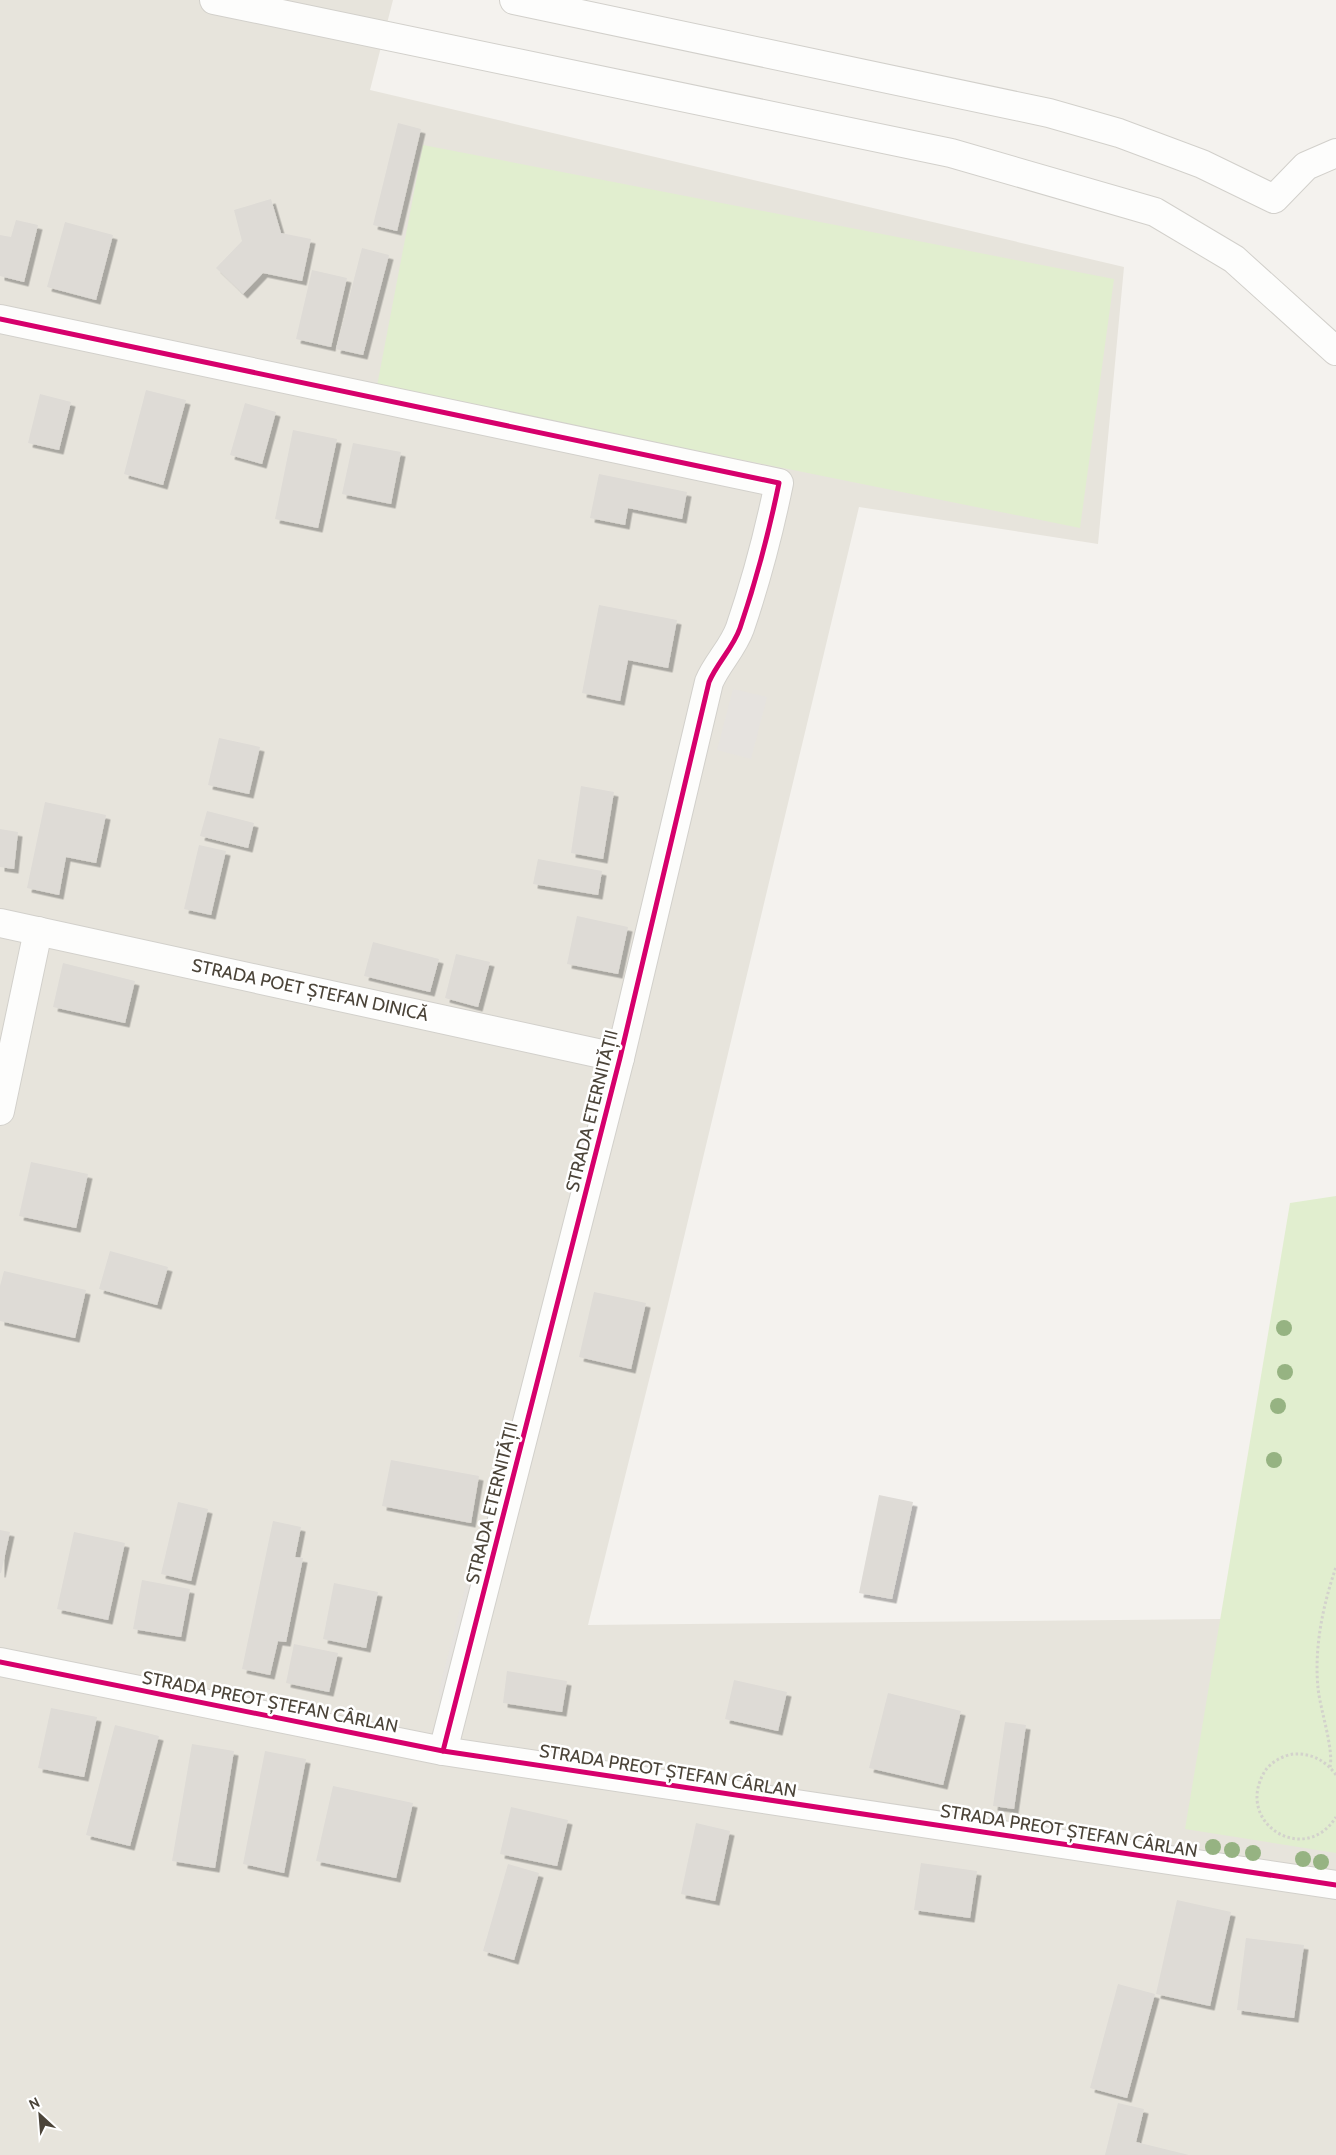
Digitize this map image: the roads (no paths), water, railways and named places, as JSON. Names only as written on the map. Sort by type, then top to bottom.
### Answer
[{"type":"street","points":[[214,0],[952,153],[1155,212],[1234,259],[1336,351]]},
{"type":"street","points":[[514,0],[1049,113],[1119,133],[1202,164],[1274,199],[1306,166],[1336,153]]},
{"type":"street","name":"STRADA ETERNITĂȚII","points":[[0,319],[779,483],[771,522],[739,631],[716,667],[709,682],[620,1058],[443,1751]]},
{"type":"street","name":"STRADA POET ȘTEFAN DINICĂ","points":[[0,923],[620,1058]]},
{"type":"street","points":[[0,1110],[38,931]]},
{"type":"street","name":"STRADA PREOT ȘTEFAN CÂRLAN","points":[[0,1662],[443,1751],[1336,1885]]}]
